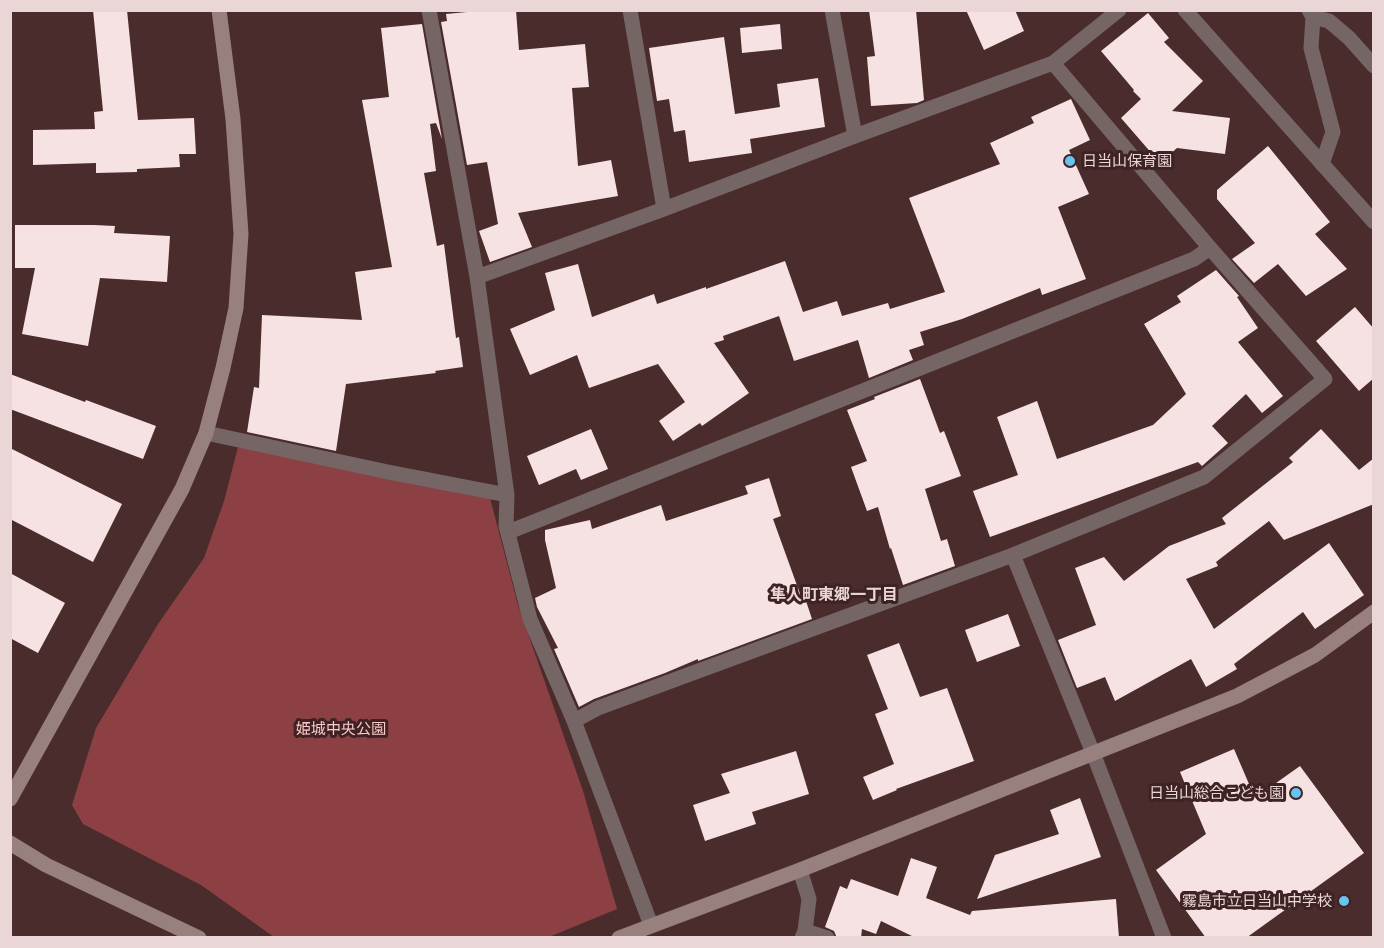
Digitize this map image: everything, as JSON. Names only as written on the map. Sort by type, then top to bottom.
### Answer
[{"type":"street","points":[[10,799],[182,489],[206,433],[236,308],[241,234],[233,119],[219,10]]},
{"type":"street","points":[[429,10],[477,277],[507,495],[506,526],[530,619],[574,722],[651,925]]},
{"type":"street","points":[[630,10],[664,209]]},
{"type":"street","points":[[832,10],[855,136]]},
{"type":"street","points":[[477,277],[1053,63],[1119,10]]},
{"type":"street","points":[[1185,10],[1374,222]]},
{"type":"street","points":[[1322,164],[1333,132],[1311,48],[1311,14],[1329,21],[1349,38],[1374,66]]},
{"type":"street","points":[[574,722],[598,708],[1013,555],[1204,477],[1325,379],[1053,63]]},
{"type":"street","points":[[506,526],[511,531],[533,523],[1183,264],[1210,248]]},
{"type":"street","points":[[206,433],[507,495]]},
{"type":"street","points":[[1013,555],[1093,753],[1164,938]]},
{"type":"street","points":[[619,938],[800,870],[1237,696],[1315,655],[1374,612]]},
{"type":"street","points":[[10,843],[46,865],[191,936]]},
{"type":"street","points":[[800,870],[809,899],[804,934],[827,938]]},
{"type":"green space","name":"姫城中央公園","points":[[238,447],[490,498],[518,605],[583,791],[617,909],[549,937],[274,937],[201,885],[83,824],[72,805],[96,728],[158,624],[204,558],[224,501]]},
{"type":"building","points":[[93,10],[127,10],[138,120],[194,118],[196,154],[179,154],[180,167],[137,169],[137,172],[96,173],[96,163],[33,165],[33,130],[95,129],[94,112],[103,111]]},
{"type":"building","points":[[516,10],[519,50],[585,44],[589,87],[572,88],[578,166],[611,160],[618,196],[518,213],[532,247],[490,262],[479,231],[498,224],[487,162],[467,165],[441,22],[447,21],[446,14]]},
{"type":"building","points":[[869,10],[916,10],[924,100],[917,103],[871,106],[867,57],[875,56]]},
{"type":"building","points":[[966,10],[1015,10],[1024,31],[984,50]]},
{"type":"building","points":[[1148,13],[1169,38],[1164,42],[1203,81],[1172,111],[1230,118],[1225,154],[1177,148],[1160,163],[1121,118],[1141,99],[1101,51]]},
{"type":"building","points":[[422,24],[442,139],[436,123],[430,124],[436,171],[424,173],[437,246],[444,244],[456,338],[459,337],[463,367],[435,371],[436,373],[346,384],[336,451],[247,432],[254,387],[259,388],[262,315],[362,320],[355,272],[392,267],[362,100],[389,97],[381,28]]},
{"type":"building","points":[[780,24],[782,49],[742,53],[740,28]]},
{"type":"building","points":[[724,37],[735,114],[780,107],[777,84],[818,78],[825,127],[750,139],[752,153],[689,162],[685,130],[674,132],[669,99],[657,101],[649,48]]},
{"type":"building","points":[[1071,99],[1090,140],[1069,150],[1089,194],[1058,207],[1086,279],[1042,295],[1040,288],[962,319],[920,332],[924,345],[909,350],[913,360],[869,378],[858,340],[794,361],[779,316],[723,336],[724,340],[714,343],[749,393],[702,426],[700,423],[673,441],[659,421],[685,402],[658,364],[589,388],[577,355],[530,375],[510,329],[555,310],[545,273],[578,264],[592,317],[654,294],[657,304],[785,261],[803,312],[837,301],[842,316],[888,303],[890,309],[945,292],[909,198],[1000,164],[990,143],[1034,123],[1031,117]]},
{"type":"building","points":[[1268,146],[1330,222],[1315,234],[1347,269],[1306,296],[1278,264],[1254,283],[1232,259],[1255,243],[1217,199],[1217,190]]},
{"type":"building","points":[[15,225],[115,226],[114,233],[170,236],[167,282],[100,278],[88,346],[22,334],[35,268],[15,268]]},
{"type":"building","points":[[1216,270],[1239,296],[1237,297],[1258,328],[1238,342],[1283,396],[1262,413],[1246,394],[1212,426],[1228,443],[1202,466],[1198,462],[990,537],[973,491],[1018,475],[997,417],[1037,401],[1057,459],[1153,425],[1186,394],[1144,324],[1181,302],[1177,296]]},
{"type":"building","points":[[1355,307],[1374,329],[1374,378],[1359,391],[1316,341]]},
{"type":"building","points":[[10,374],[156,426],[143,459],[10,409]]},
{"type":"building","points":[[920,379],[940,433],[944,431],[961,476],[925,489],[941,541],[947,539],[955,566],[903,585],[878,507],[867,511],[851,467],[867,461],[847,410]]},
{"type":"building","points":[[591,429],[608,469],[581,480],[576,469],[539,485],[527,456]]},
{"type":"building","points":[[1321,429],[1359,470],[1374,458],[1374,504],[1284,540],[1269,521],[1216,562],[1218,566],[1186,579],[1214,629],[1329,543],[1364,595],[1315,629],[1303,612],[1234,664],[1237,669],[1206,687],[1191,659],[1115,701],[1105,677],[1077,688],[1058,640],[1096,625],[1075,568],[1104,557],[1124,581],[1169,546],[1226,524],[1222,518],[1293,462],[1289,458]]},
{"type":"building","points":[[10,448],[122,504],[93,562],[10,519]]},
{"type":"building","points":[[769,478],[781,516],[773,519],[803,602],[806,601],[812,619],[698,661],[698,659],[594,699],[579,707],[554,649],[558,648],[537,607],[535,598],[556,588],[545,540],[545,530],[590,520],[592,529],[661,505],[666,521],[748,494],[745,486]]},
{"type":"building","points":[[10,573],[65,603],[38,653],[10,638]]},
{"type":"building","points":[[1008,614],[1020,646],[977,662],[965,630]]},
{"type":"building","points":[[899,643],[920,697],[947,688],[974,761],[896,789],[873,800],[863,777],[894,764],[875,714],[888,709],[867,655]]},
{"type":"building","points":[[1234,749],[1255,798],[1300,766],[1364,853],[1246,938],[1206,938],[1156,870],[1206,834],[1180,772]]},
{"type":"building","points":[[796,751],[809,794],[752,812],[756,824],[705,841],[693,805],[730,793],[721,774]]},
{"type":"building","points":[[1080,798],[1101,857],[977,899],[995,855],[1059,834],[1050,810]]},
{"type":"building","points":[[911,858],[937,867],[926,898],[970,915],[972,911],[1116,899],[1119,938],[916,938],[881,921],[876,934],[862,929],[861,938],[837,938],[834,931],[825,927],[840,886],[847,889],[851,879],[898,896]]},
{"type":"place","name":"日当山保育園","points":[[1070,161]]},
{"type":"place","name":"日当山総合こども園","points":[[1296,793]]},
{"type":"place","name":"霧島市立日当山中学校","points":[[1344,901]]},
{"type":"district","name":"隼人町東郷一丁目","points":[[834,595]]}]
